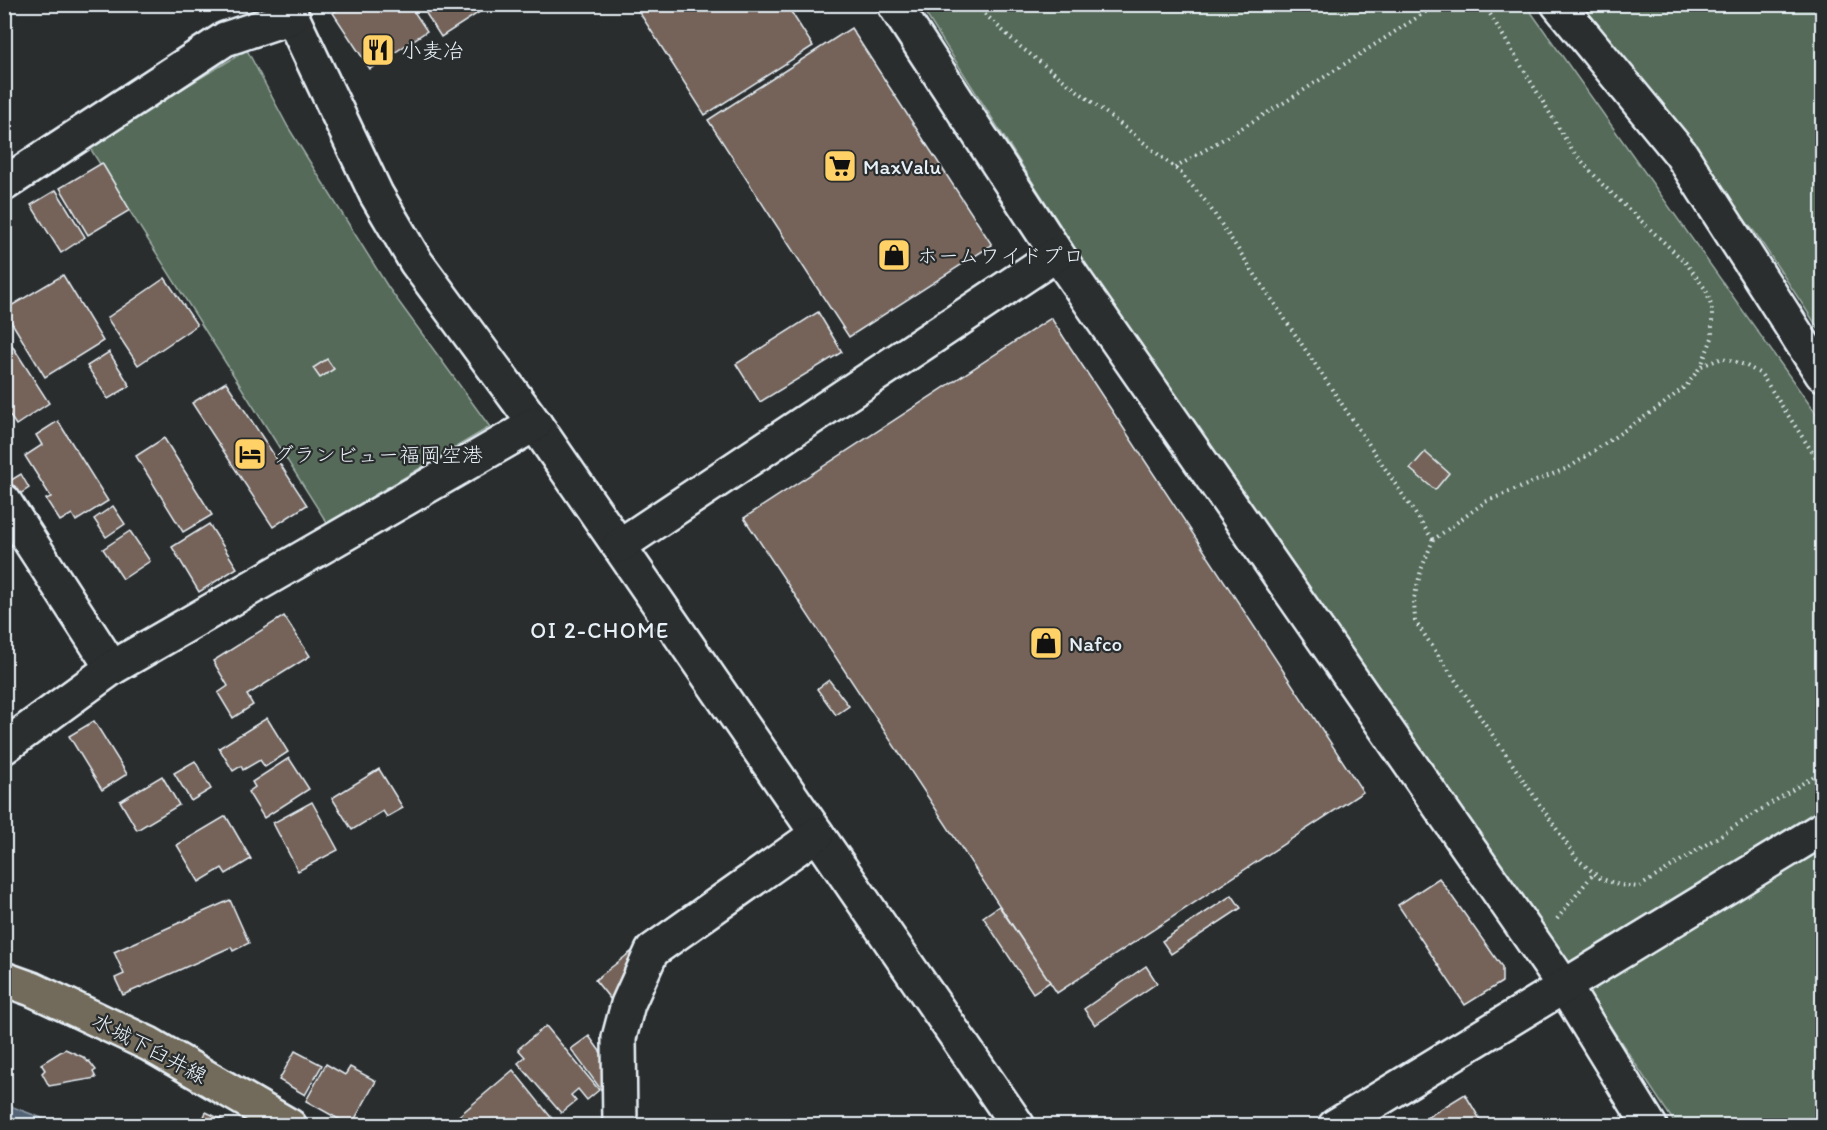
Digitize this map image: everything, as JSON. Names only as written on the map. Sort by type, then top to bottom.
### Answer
[{"type":"main road","name":"水城下臼井線","points":[[4,979],[32,989],[149,1044],[290,1125]]},
{"type":"street","points":[[894,4],[1057,254],[1564,986],[1650,1125]]},
{"type":"street","points":[[1558,4],[1681,154],[1822,374]]},
{"type":"street","points":[[4,184],[225,39],[288,11],[376,194],[410,252],[535,424],[1018,1125]]},
{"type":"street","points":[[619,546],[1057,254]]},
{"type":"street","points":[[4,747],[112,668],[535,424]]},
{"type":"street","points":[[4,501],[112,668]]},
{"type":"street","points":[[1335,1125],[1822,829]]},
{"type":"street","points":[[620,1125],[619,1038],[628,1004],[652,951],[817,834]]},
{"type":"path","points":[[978,4],[985,14],[1018,45],[1175,168],[1207,203],[1433,540]]},
{"type":"path","points":[[1175,168],[1290,99],[1438,4]]},
{"type":"path","points":[[1484,4],[1572,150],[1603,185],[1686,263],[1706,290],[1712,308],[1712,338],[1701,366],[1687,385],[1662,405],[1570,467],[1485,502],[1433,540],[1421,570],[1414,599],[1415,621],[1577,859],[1600,878],[1618,885],[1639,887],[1822,771]]},
{"type":"path","points":[[1701,366],[1723,358],[1761,374],[1822,467]]},
{"type":"path","points":[[1530,937],[1554,923],[1594,873]]},
{"type":"green space","points":[[920,5],[1526,5],[1822,422],[1822,810],[1569,963],[1081,258]]},
{"type":"green space","points":[[1575,5],[1822,5],[1822,334],[1756,234]]},
{"type":"green space","points":[[247,50],[288,127],[388,287],[490,427],[327,523],[88,145]]},
{"type":"green space","points":[[1822,848],[1822,1125],[1676,1125],[1587,991]]},
{"type":"water","points":[[5,1104],[60,1125],[5,1125]]},
{"type":"building","name":"小麦冶","points":[[346,4],[409,4],[427,31],[370,69],[333,13]]},
{"type":"building","points":[[420,4],[492,4],[441,37]]},
{"type":"building","points":[[634,4],[786,4],[813,46],[705,115]]},
{"type":"building","points":[[851,28],[992,245],[849,337],[708,120]]},
{"type":"building","points":[[102,163],[130,210],[88,235],[60,188]]},
{"type":"building","points":[[56,190],[85,237],[61,253],[31,205]]},
{"type":"building","points":[[63,275],[103,341],[45,377],[4,310]]},
{"type":"building","points":[[165,278],[197,325],[138,365],[107,318]]},
{"type":"building","points":[[818,312],[842,352],[760,402],[736,364]]},
{"type":"building","name":"Nafco","points":[[1051,318],[1363,792],[1057,993],[744,518]]},
{"type":"building","points":[[4,333],[49,403],[16,425],[4,407]]},
{"type":"building","points":[[109,352],[130,386],[108,399],[87,366]]},
{"type":"building","points":[[327,359],[334,369],[320,378],[313,368]]},
{"type":"building","name":"グランビュー福岡空港","points":[[226,382],[307,505],[273,527],[192,403]]},
{"type":"building","points":[[58,421],[108,501],[76,521],[72,514],[60,521],[46,499],[51,497],[25,456],[42,445],[36,435]]},
{"type":"building","points":[[164,438],[212,515],[183,532],[136,456]]},
{"type":"building","points":[[1425,452],[1449,473],[1435,490],[1410,469]]},
{"type":"building","points":[[21,474],[29,488],[17,496],[8,482]]},
{"type":"building","points":[[113,506],[125,524],[106,537],[94,519]]},
{"type":"building","points":[[209,524],[237,568],[199,592],[172,547]]},
{"type":"building","points":[[130,531],[150,561],[123,579],[103,549]]},
{"type":"building","points":[[284,616],[310,656],[247,695],[253,705],[233,718],[218,693],[228,686],[213,661]]},
{"type":"building","points":[[829,680],[849,706],[836,715],[817,689]]},
{"type":"building","points":[[267,718],[288,752],[265,767],[260,760],[243,770],[241,766],[233,771],[219,748]]},
{"type":"building","points":[[94,721],[127,774],[102,790],[69,736]]},
{"type":"building","points":[[289,758],[309,789],[264,818],[248,792],[255,787],[252,782]]},
{"type":"building","points":[[195,761],[211,789],[191,801],[174,773]]},
{"type":"building","points":[[379,769],[403,808],[387,817],[383,811],[352,830],[332,798]]},
{"type":"building","points":[[162,776],[179,805],[137,830],[120,801]]},
{"type":"building","points":[[312,802],[338,850],[298,871],[273,823]]},
{"type":"building","points":[[226,816],[251,859],[226,874],[222,868],[199,882],[177,845]]},
{"type":"building","points":[[1439,878],[1502,967],[1502,982],[1465,1005],[1398,905]]},
{"type":"building","points":[[1232,895],[1241,908],[1171,954],[1162,941]]},
{"type":"building","points":[[230,900],[249,943],[233,951],[231,947],[123,995],[115,978],[124,974],[114,952]]},
{"type":"building","points":[[999,906],[1050,982],[1033,993],[983,917]]},
{"type":"building","points":[[645,941],[615,1005],[595,980]]},
{"type":"building","points":[[1146,966],[1157,983],[1095,1025],[1084,1009]]},
{"type":"building","points":[[546,1026],[599,1090],[587,1100],[578,1089],[571,1095],[576,1101],[561,1113],[518,1063],[525,1057],[518,1049]]},
{"type":"building","points":[[589,1036],[612,1068],[613,1082],[602,1091],[571,1049]]},
{"type":"building","points":[[65,1049],[89,1061],[96,1070],[93,1072],[96,1078],[49,1086],[42,1073],[45,1070],[41,1064]]},
{"type":"building","points":[[295,1051],[322,1065],[305,1095],[279,1080]]},
{"type":"building","points":[[326,1064],[345,1075],[350,1067],[376,1081],[351,1126],[306,1101]]},
{"type":"building","points":[[513,1070],[558,1126],[447,1126]]},
{"type":"building","points":[[1465,1094],[1484,1126],[1413,1126]]},
{"type":"building","points":[[206,1112],[235,1126],[200,1126]]},
{"type":"place","name":"小麦冶","points":[[378,50]]},
{"type":"place","name":"MaxValu","points":[[840,166]]},
{"type":"place","name":"ホームワイドプロ","points":[[894,255]]},
{"type":"place","name":"グランビュー福岡空港","points":[[250,454]]},
{"type":"place","name":"Nafco","points":[[1046,643]]},
{"type":"district","name":"OI 2-CHOME","points":[[600,630]]}]
